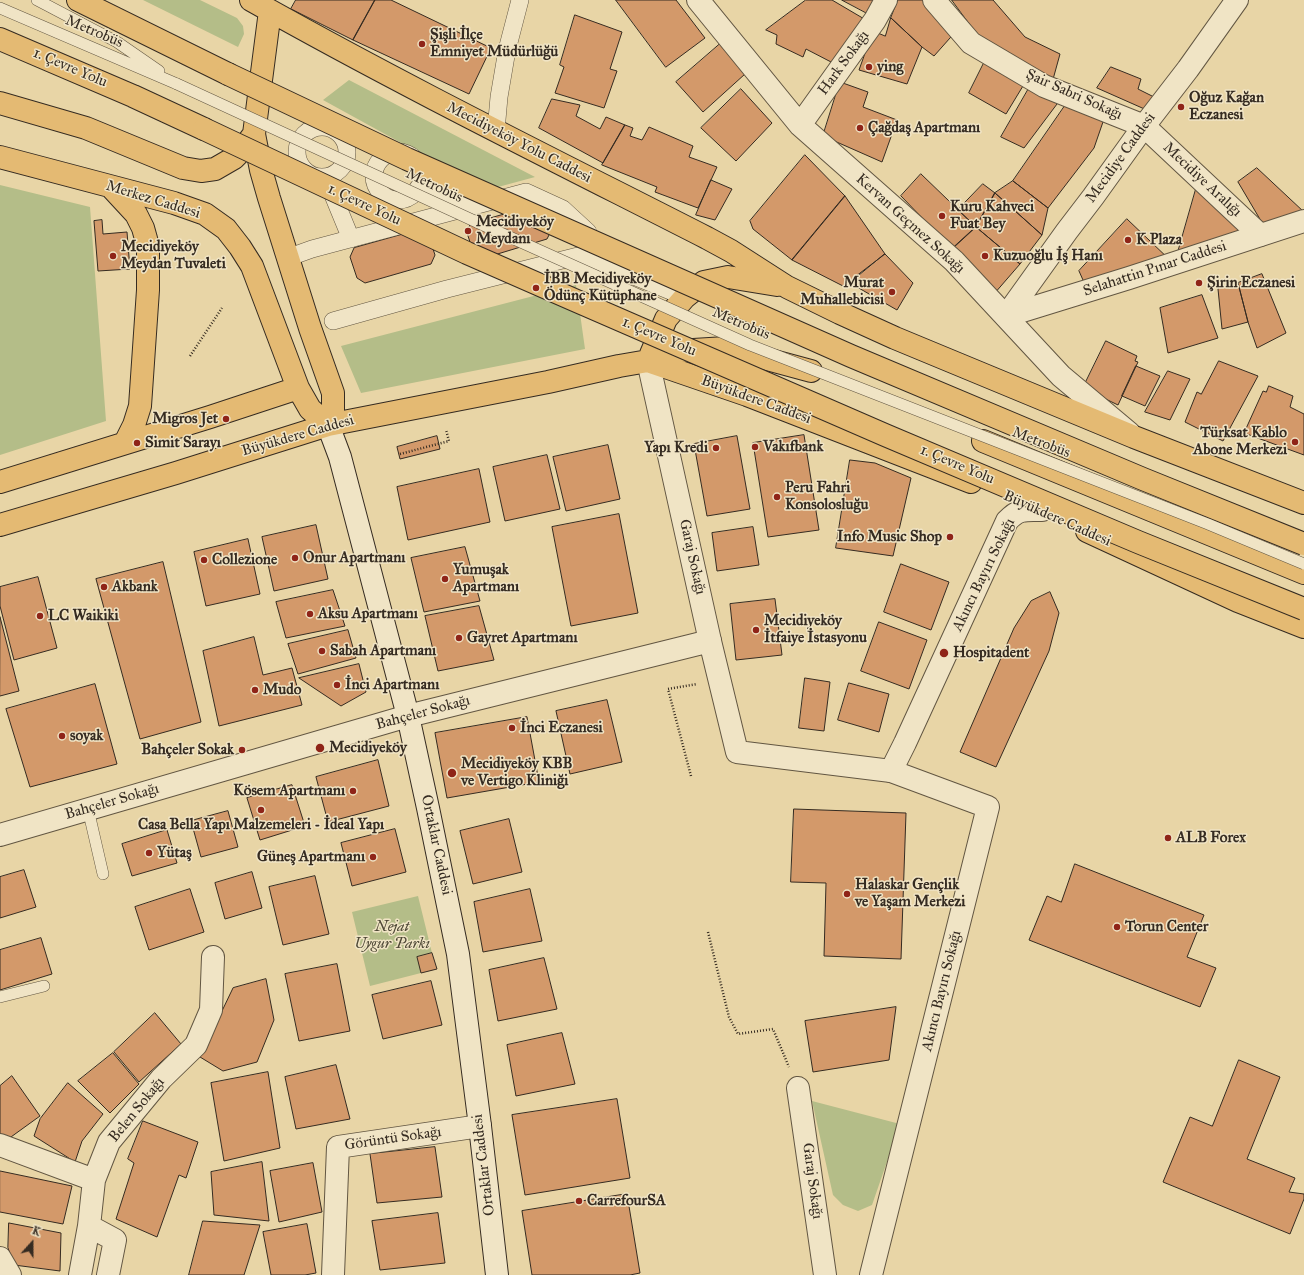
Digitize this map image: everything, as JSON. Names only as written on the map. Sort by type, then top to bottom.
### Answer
[{"type":"main road","points":[[78,0],[228,74],[407,159],[844,353],[1136,476],[1304,544]]},
{"type":"main road","name":"Mecidiyeköy Yolu Caddesi","points":[[251,0],[317,37],[496,131],[707,238],[731,251],[787,287]]},
{"type":"main road","points":[[270,11],[254,134],[261,170],[287,258],[333,394],[333,416],[328,425]]},
{"type":"main road","name":"1. Çevre Yolu","points":[[0,39],[126,93],[467,253],[586,306],[885,435],[1304,609]]},
{"type":"main road","points":[[0,102],[86,128],[183,168],[201,171],[215,169],[234,158],[254,134]]},
{"type":"main road","name":"Merkez Caddesi","points":[[0,157],[174,203],[205,214],[226,229],[252,266],[298,388],[310,409],[328,425]]},
{"type":"main road","points":[[111,187],[136,214],[143,228],[148,246],[147,297],[140,406],[134,426],[125,443]]},
{"type":"main road","points":[[648,361],[666,319],[685,297],[704,282],[728,277],[787,287],[895,338],[1134,437],[1304,503]]},
{"type":"main road","name":"Büyükdere Caddesi","points":[[0,525],[161,478],[328,425],[648,361],[677,351],[726,348],[818,373],[1304,573]]},
{"type":"main road","name":"Büyükdere Caddesi","points":[[648,361],[747,395],[1042,510],[1238,602],[1304,627]]},
{"type":"main road","points":[[0,482],[298,388]]},
{"type":"street","points":[[496,131],[499,97],[507,50],[520,0]]},
{"type":"street","name":"Kervan Geçmez Sokağı","points":[[698,0],[800,125],[954,261],[1061,376],[1134,437]]},
{"type":"street","name":"Hark Sokağı","points":[[800,125],[875,20],[886,0]]},
{"type":"street","name":"Şair Sabri Sokağı","points":[[934,0],[971,43],[1044,86],[1144,126]]},
{"type":"street","name":"Mecidiye Caddesi","points":[[1006,316],[1237,0]]},
{"type":"street","name":"Mecidiye Aralığı","points":[[1144,126],[1260,235]]},
{"type":"street","points":[[326,177],[351,238]]},
{"type":"street","points":[[418,188],[470,208]]},
{"type":"street","points":[[287,258],[312,248],[470,208],[526,192],[563,209],[588,232],[582,255]]},
{"type":"street","name":"Selahattin Pınar Caddesi","points":[[1006,316],[1304,221]]},
{"type":"street","points":[[333,321],[447,289],[582,255],[685,297]]},
{"type":"street","name":"Garaj Sokağı","points":[[648,361],[710,641],[738,752]]},
{"type":"street","name":"Ortaklar Caddesi","points":[[328,425],[340,457],[408,716],[458,954],[497,1275]]},
{"type":"street","name":"Akıncı Bayırı Sokağı","points":[[891,771],[1007,521],[1014,514],[1022,510],[1042,510]]},
{"type":"street","name":"Bahçeler Sokağı","points":[[0,835],[408,716],[710,641]]},
{"type":"street","name":"Akıncı Bayırı Sokağı","points":[[738,752],[891,771],[988,808],[871,1275]]},
{"type":"street","name":"Belen Sokağı","points":[[80,1275],[89,1226],[94,1180],[109,1142],[161,1079],[196,1045],[211,1010],[214,957]]},
{"type":"street","name":"Garaj Sokağı","points":[[798,1088],[825,1275]]},
{"type":"street","name":"Görüntü Sokağı","points":[[333,1275],[338,1147],[480,1126]]},
{"type":"street","points":[[0,1145],[94,1180]]},
{"type":"street","points":[[89,1226],[115,1240],[108,1275]]},
{"type":"street","points":[[0,1258],[10,1275]]},
{"type":"lane","name":"Metrobüs","points":[[37,0],[118,42],[177,84]]},
{"type":"lane","name":"Metrobüs","points":[[0,8],[177,84],[750,345],[1208,524],[1304,564]]},
{"type":"lane","points":[[88,809],[102,874]]},
{"type":"lane","points":[[0,997],[44,986]]},
{"type":"path","points":[[190,356],[222,308]]},
{"type":"path","points":[[400,454],[449,440],[446,430]]},
{"type":"path","points":[[690,776],[668,689],[719,680]]},
{"type":"path","points":[[708,932],[729,1017],[738,1034],[773,1029],[798,1088]]},
{"type":"green space","points":[[143,0],[200,0],[237,18],[243,26],[244,34],[238,47]]},
{"type":"green space","points":[[349,80],[535,177],[487,190],[323,100]]},
{"type":"green space","points":[[0,185],[90,207],[106,421],[0,455]]},
{"type":"green space","points":[[576,285],[585,349],[361,393],[341,346]]},
{"type":"green space","name":"Nejat Uygur Parkı","points":[[418,896],[432,953],[417,957],[421,973],[370,986],[352,912]]},
{"type":"green space","points":[[812,1101],[900,1124],[872,1205],[858,1211],[843,1205],[833,1195]]},
{"type":"building","points":[[296,0],[375,0],[353,40],[291,9]]},
{"type":"building","name":"Şişli İlçe Emniyet Müdürlüğü","points":[[375,0],[391,0],[491,48],[469,94],[353,40]]},
{"type":"building","points":[[616,0],[676,0],[705,38],[666,67]]},
{"type":"building","points":[[806,0],[832,0],[866,20],[833,63],[806,49],[803,57],[776,44],[777,35],[766,30]]},
{"type":"building","points":[[842,0],[875,0],[867,13]]},
{"type":"building","points":[[898,0],[928,0],[958,29],[934,56],[922,47],[891,18]]},
{"type":"building","points":[[952,0],[993,0],[1025,37],[1060,54],[1052,83],[1014,64],[976,33]]},
{"type":"building","points":[[575,15],[622,32],[610,69],[617,71],[604,108],[555,93],[564,67],[560,65]]},
{"type":"building","points":[[891,18],[922,47],[907,84],[859,70],[873,31],[885,36]]},
{"type":"building","points":[[720,44],[745,74],[703,112],[676,82]]},
{"type":"building","points":[[985,61],[1026,81],[1006,114],[969,93]]},
{"type":"building","points":[[1111,67],[1141,79],[1138,89],[1154,97],[1149,111],[1097,88]]},
{"type":"building","name":"Çağdaş Apartmanı","points":[[840,82],[868,92],[863,107],[897,120],[882,162],[823,136]]},
{"type":"building","points":[[1032,83],[1060,100],[1024,148],[1001,137]]},
{"type":"building","points":[[741,89],[772,123],[736,161],[701,128]]},
{"type":"building","points":[[552,99],[580,105],[576,116],[600,129],[606,117],[625,125],[603,163],[539,128]]},
{"type":"building","points":[[1069,100],[1104,119],[1094,148],[1048,208],[1013,181]]},
{"type":"building","points":[[625,125],[633,128],[630,136],[642,140],[649,127],[693,146],[689,157],[717,167],[698,208],[655,192],[657,187],[602,165]]},
{"type":"building","points":[[805,155],[845,196],[792,260],[753,229],[750,221]]},
{"type":"building","points":[[1257,168],[1304,212],[1264,226],[1238,182]]},
{"type":"building","name":"Kuru Kahveci Fuat Bey","points":[[921,174],[976,227],[952,249],[901,196]]},
{"type":"building","points":[[711,180],[732,189],[715,220],[696,215]]},
{"type":"building","points":[[1013,181],[1048,208],[1042,235],[995,193]]},
{"type":"building","points":[[983,184],[995,193],[976,227],[958,210]]},
{"type":"building","points":[[1196,189],[1247,231],[1178,252]]},
{"type":"building","points":[[995,193],[1042,235],[1020,264],[976,227]]},
{"type":"building","points":[[845,196],[885,254],[843,286],[792,260]]},
{"type":"building","points":[[534,206],[551,231],[547,239],[481,259],[474,254],[467,233],[470,224]]},
{"type":"building","name":"K Plaza","points":[[1127,219],[1172,262],[1087,289],[1079,271]]},
{"type":"building","name":"Mecidiyeköy Meydan Tuvaleti","points":[[102,220],[103,234],[127,232],[130,269],[98,271],[94,221]]},
{"type":"building","name":"Kuzuoğlu İş Hanı","points":[[976,227],[1020,264],[994,294],[952,249]]},
{"type":"building","points":[[418,230],[428,234],[435,255],[431,264],[365,283],[357,278],[350,257],[354,248]]},
{"type":"building","points":[[885,254],[913,283],[897,310],[850,283]]},
{"type":"building","points":[[1262,274],[1286,333],[1257,348],[1248,322],[1238,283]]},
{"type":"building","points":[[1238,283],[1248,322],[1222,329],[1218,289]]},
{"type":"building","points":[[1202,295],[1218,338],[1168,353],[1160,308]]},
{"type":"building","points":[[1106,341],[1137,356],[1135,361],[1138,362],[1118,405],[1083,388]]},
{"type":"building","points":[[1219,361],[1258,376],[1223,441],[1185,422],[1197,392],[1201,394]]},
{"type":"building","points":[[1136,366],[1160,376],[1145,406],[1122,396]]},
{"type":"building","points":[[1168,371],[1190,379],[1170,420],[1145,412]]},
{"type":"building","points":[[1269,386],[1293,396],[1290,407],[1304,414],[1304,455],[1244,433],[1263,391],[1266,392]]},
{"type":"building","points":[[804,435],[819,530],[768,537],[753,443]]},
{"type":"building","points":[[437,436],[440,449],[400,459],[397,447]]},
{"type":"building","points":[[737,436],[750,509],[707,516],[694,444]]},
{"type":"building","points":[[608,445],[620,499],[566,511],[553,457]]},
{"type":"building","points":[[547,455],[560,509],[505,521],[493,467]]},
{"type":"building","points":[[850,460],[875,463],[911,478],[893,556],[836,548]]},
{"type":"building","points":[[479,469],[490,522],[408,540],[397,487]]},
{"type":"building","points":[[619,514],[638,613],[571,626],[552,527]]},
{"type":"building","name":"Onur Apartmanı","points":[[316,525],[328,579],[274,591],[262,537]]},
{"type":"building","points":[[753,527],[759,565],[717,571],[712,533]]},
{"type":"building","points":[[248,539],[260,594],[206,606],[194,552]]},
{"type":"building","name":"Yumuşak Apartmanı","points":[[465,547],[480,601],[424,612],[411,558]]},
{"type":"building","points":[[163,562],[201,722],[140,739],[96,579]]},
{"type":"building","points":[[901,564],[949,582],[931,630],[884,612]]},
{"type":"building","points":[[38,577],[57,648],[14,660],[0,606],[0,587]]},
{"type":"building","name":"Aksu Apartmanı","points":[[333,590],[345,626],[286,638],[276,602]]},
{"type":"building","points":[[1050,592],[1059,613],[1049,651],[996,767],[960,752],[1014,628],[1031,601]]},
{"type":"building","name":"Mecidiyeköy İtfaiye İstasyonu","points":[[775,599],[782,655],[736,660],[730,604]]},
{"type":"building","name":"Gayret Apartmanı","points":[[479,606],[494,660],[438,671],[425,616]]},
{"type":"building","points":[[0,617],[19,691],[0,696]]},
{"type":"building","points":[[879,622],[927,640],[909,689],[861,671]]},
{"type":"building","name":"Sabah Apartmanı","points":[[348,630],[356,658],[298,674],[288,644]]},
{"type":"building","name":"Mudo","points":[[254,637],[263,675],[292,668],[302,705],[219,726],[203,651]]},
{"type":"building","name":"İnci Apartmanı","points":[[359,664],[366,692],[341,706],[299,678]]},
{"type":"building","points":[[805,678],[830,682],[824,731],[799,728]]},
{"type":"building","points":[[849,683],[889,694],[879,732],[838,720]]},
{"type":"building","name":"soyak","points":[[95,684],[117,764],[30,787],[6,709]]},
{"type":"building","points":[[607,700],[622,762],[570,774],[556,711]]},
{"type":"building","points":[[527,717],[539,782],[447,798],[435,733]]},
{"type":"building","name":"Kösem Apartmanı","points":[[378,760],[389,806],[328,822],[316,777]]},
{"type":"building","points":[[292,785],[305,826],[260,840],[247,798]]},
{"type":"building","points":[[794,809],[906,813],[901,959],[824,956],[826,883],[791,882]]},
{"type":"building","points":[[228,811],[238,847],[201,857],[191,821]]},
{"type":"building","points":[[509,819],[522,872],[473,884],[460,831]]},
{"type":"building","name":"Güneş Apartmanı","points":[[395,829],[406,872],[352,886],[341,843]]},
{"type":"building","name":"Yütaş","points":[[167,830],[177,863],[132,876],[122,844]]},
{"type":"building","name":"Torun Center","points":[[1075,864],[1204,915],[1187,957],[1216,968],[1200,1007],[1029,940],[1047,896],[1061,902]]},
{"type":"building","points":[[24,870],[36,907],[0,918],[0,877]]},
{"type":"building","points":[[252,872],[262,908],[225,919],[215,883]]},
{"type":"building","points":[[315,876],[329,934],[283,945],[269,887]]},
{"type":"building","points":[[190,889],[204,932],[149,950],[135,907]]},
{"type":"building","points":[[530,889],[542,941],[483,952],[474,902]]},
{"type":"building","points":[[41,938],[52,974],[0,990],[0,950]]},
{"type":"building","points":[[432,953],[437,969],[421,973],[417,957]]},
{"type":"building","points":[[544,958],[557,1009],[498,1021],[489,970]]},
{"type":"building","points":[[337,964],[350,1031],[299,1041],[285,974]]},
{"type":"building","points":[[266,979],[274,1020],[257,1062],[223,1071],[200,1057],[233,988]]},
{"type":"building","points":[[431,981],[442,1025],[383,1039],[372,995]]},
{"type":"building","points":[[896,1007],[889,1060],[813,1072],[805,1021]]},
{"type":"building","points":[[155,1013],[181,1044],[139,1082],[114,1052]]},
{"type":"building","points":[[562,1033],[575,1084],[516,1096],[507,1045]]},
{"type":"building","points":[[113,1053],[139,1084],[110,1113],[78,1081]]},
{"type":"building","points":[[1239,1060],[1280,1077],[1247,1159],[1295,1178],[1289,1192],[1304,1194],[1304,1199],[1290,1234],[1163,1182],[1190,1117],[1212,1126]]},
{"type":"building","points":[[336,1065],[350,1119],[296,1129],[285,1077]]},
{"type":"building","points":[[268,1072],[280,1148],[224,1161],[211,1083]]},
{"type":"building","points":[[12,1076],[40,1116],[4,1142],[0,1136],[0,1086]]},
{"type":"building","points":[[68,1083],[103,1114],[82,1141],[75,1162],[34,1136],[40,1119]]},
{"type":"building","points":[[617,1099],[630,1178],[525,1195],[512,1115]]},
{"type":"building","points":[[143,1121],[198,1142],[186,1178],[179,1175],[157,1237],[116,1219],[134,1163],[128,1159]]},
{"type":"building","points":[[435,1147],[442,1197],[377,1203],[370,1154]]},
{"type":"building","points":[[262,1162],[269,1221],[214,1215],[211,1172]]},
{"type":"building","points":[[313,1163],[322,1212],[279,1222],[270,1171]]},
{"type":"building","points":[[0,1171],[72,1186],[63,1224],[0,1212]]},
{"type":"building","points":[[627,1194],[640,1273],[630,1275],[532,1275],[522,1211]]},
{"type":"building","points":[[438,1213],[445,1263],[380,1270],[372,1221]]},
{"type":"building","points":[[203,1221],[260,1225],[244,1275],[189,1275]]},
{"type":"building","points":[[9,1223],[61,1233],[60,1271],[14,1265],[8,1248]]},
{"type":"building","points":[[307,1224],[316,1273],[305,1275],[271,1275],[263,1232]]},
{"type":"place","name":"Şişli İlçe Emniyet Müdürlüğü","points":[[422,44]]},
{"type":"place","name":"ying","points":[[869,67]]},
{"type":"place","name":"Oğuz Kağan Eczanesi","points":[[1181,107]]},
{"type":"place","name":"Çağdaş Apartmanı","points":[[860,128]]},
{"type":"place","name":"Kuru Kahveci Fuat Bey","points":[[942,216]]},
{"type":"place","name":"Mecidiyeköy Meydanı","points":[[468,231]]},
{"type":"place","name":"K Plaza","points":[[1128,240]]},
{"type":"place","name":"Mecidiyeköy Meydan Tuvaleti","points":[[113,256]]},
{"type":"place","name":"Kuzuoğlu İş Hanı","points":[[985,256]]},
{"type":"place","name":"Şirin Eczanesi","points":[[1199,283]]},
{"type":"place","name":"İBB Mecidiyeköy Ödünç Kütüphane","points":[[536,288]]},
{"type":"place","name":"Murat Muhallebicisi","points":[[892,292]]},
{"type":"place","name":"Migros Jet","points":[[226,419]]},
{"type":"place","name":"Türksat Kablo Abone Merkezi","points":[[1295,442]]},
{"type":"place","name":"Simit Sarayı","points":[[137,443]]},
{"type":"place","name":"Vakıfbank","points":[[755,447]]},
{"type":"place","name":"Yapı Kredi","points":[[716,448]]},
{"type":"place","name":"Peru Fahri Konsolosluğu","points":[[777,497]]},
{"type":"place","name":"Info Music Shop","points":[[950,537]]},
{"type":"place","name":"Onur Apartmanı","points":[[295,558]]},
{"type":"place","name":"Collezione","points":[[204,560]]},
{"type":"place","name":"Yumuşak Apartmanı","points":[[445,579]]},
{"type":"place","name":"Akbank","points":[[104,587]]},
{"type":"place","name":"Aksu Apartmanı","points":[[310,614]]},
{"type":"place","name":"LC Waikiki","points":[[40,616]]},
{"type":"place","name":"Mecidiyeköy İtfaiye İstasyonu","points":[[756,630]]},
{"type":"place","name":"Gayret Apartmanı","points":[[459,638]]},
{"type":"place","name":"Sabah Apartmanı","points":[[322,651]]},
{"type":"place","name":"Hospitadent","points":[[944,653]]},
{"type":"place","name":"İnci Apartmanı","points":[[337,685]]},
{"type":"place","name":"Mudo","points":[[255,690]]},
{"type":"place","name":"İnci Eczanesi","points":[[512,728]]},
{"type":"place","name":"soyak","points":[[62,736]]},
{"type":"place","name":"Mecidiyeköy","points":[[320,748]]},
{"type":"place","name":"Bahçeler Sokak","points":[[242,750]]},
{"type":"place","name":"Mecidiyeköy KBB ve Vertigo Kliniği","points":[[452,773]]},
{"type":"place","name":"Kösem Apartmanı","points":[[353,791]]},
{"type":"place","name":"Casa Bella Yapı Malzemeleri - İdeal Yapı","points":[[261,810]]},
{"type":"place","name":"ALB Forex","points":[[1168,838]]},
{"type":"place","name":"Yütaş","points":[[149,853]]},
{"type":"place","name":"Güneş Apartmanı","points":[[373,857]]},
{"type":"place","name":"Halaskar Gençlik ve Yaşam Merkezi","points":[[847,894]]},
{"type":"place","name":"Torun Center","points":[[1117,927]]},
{"type":"place","name":"CarrefourSA","points":[[579,1201]]}]
